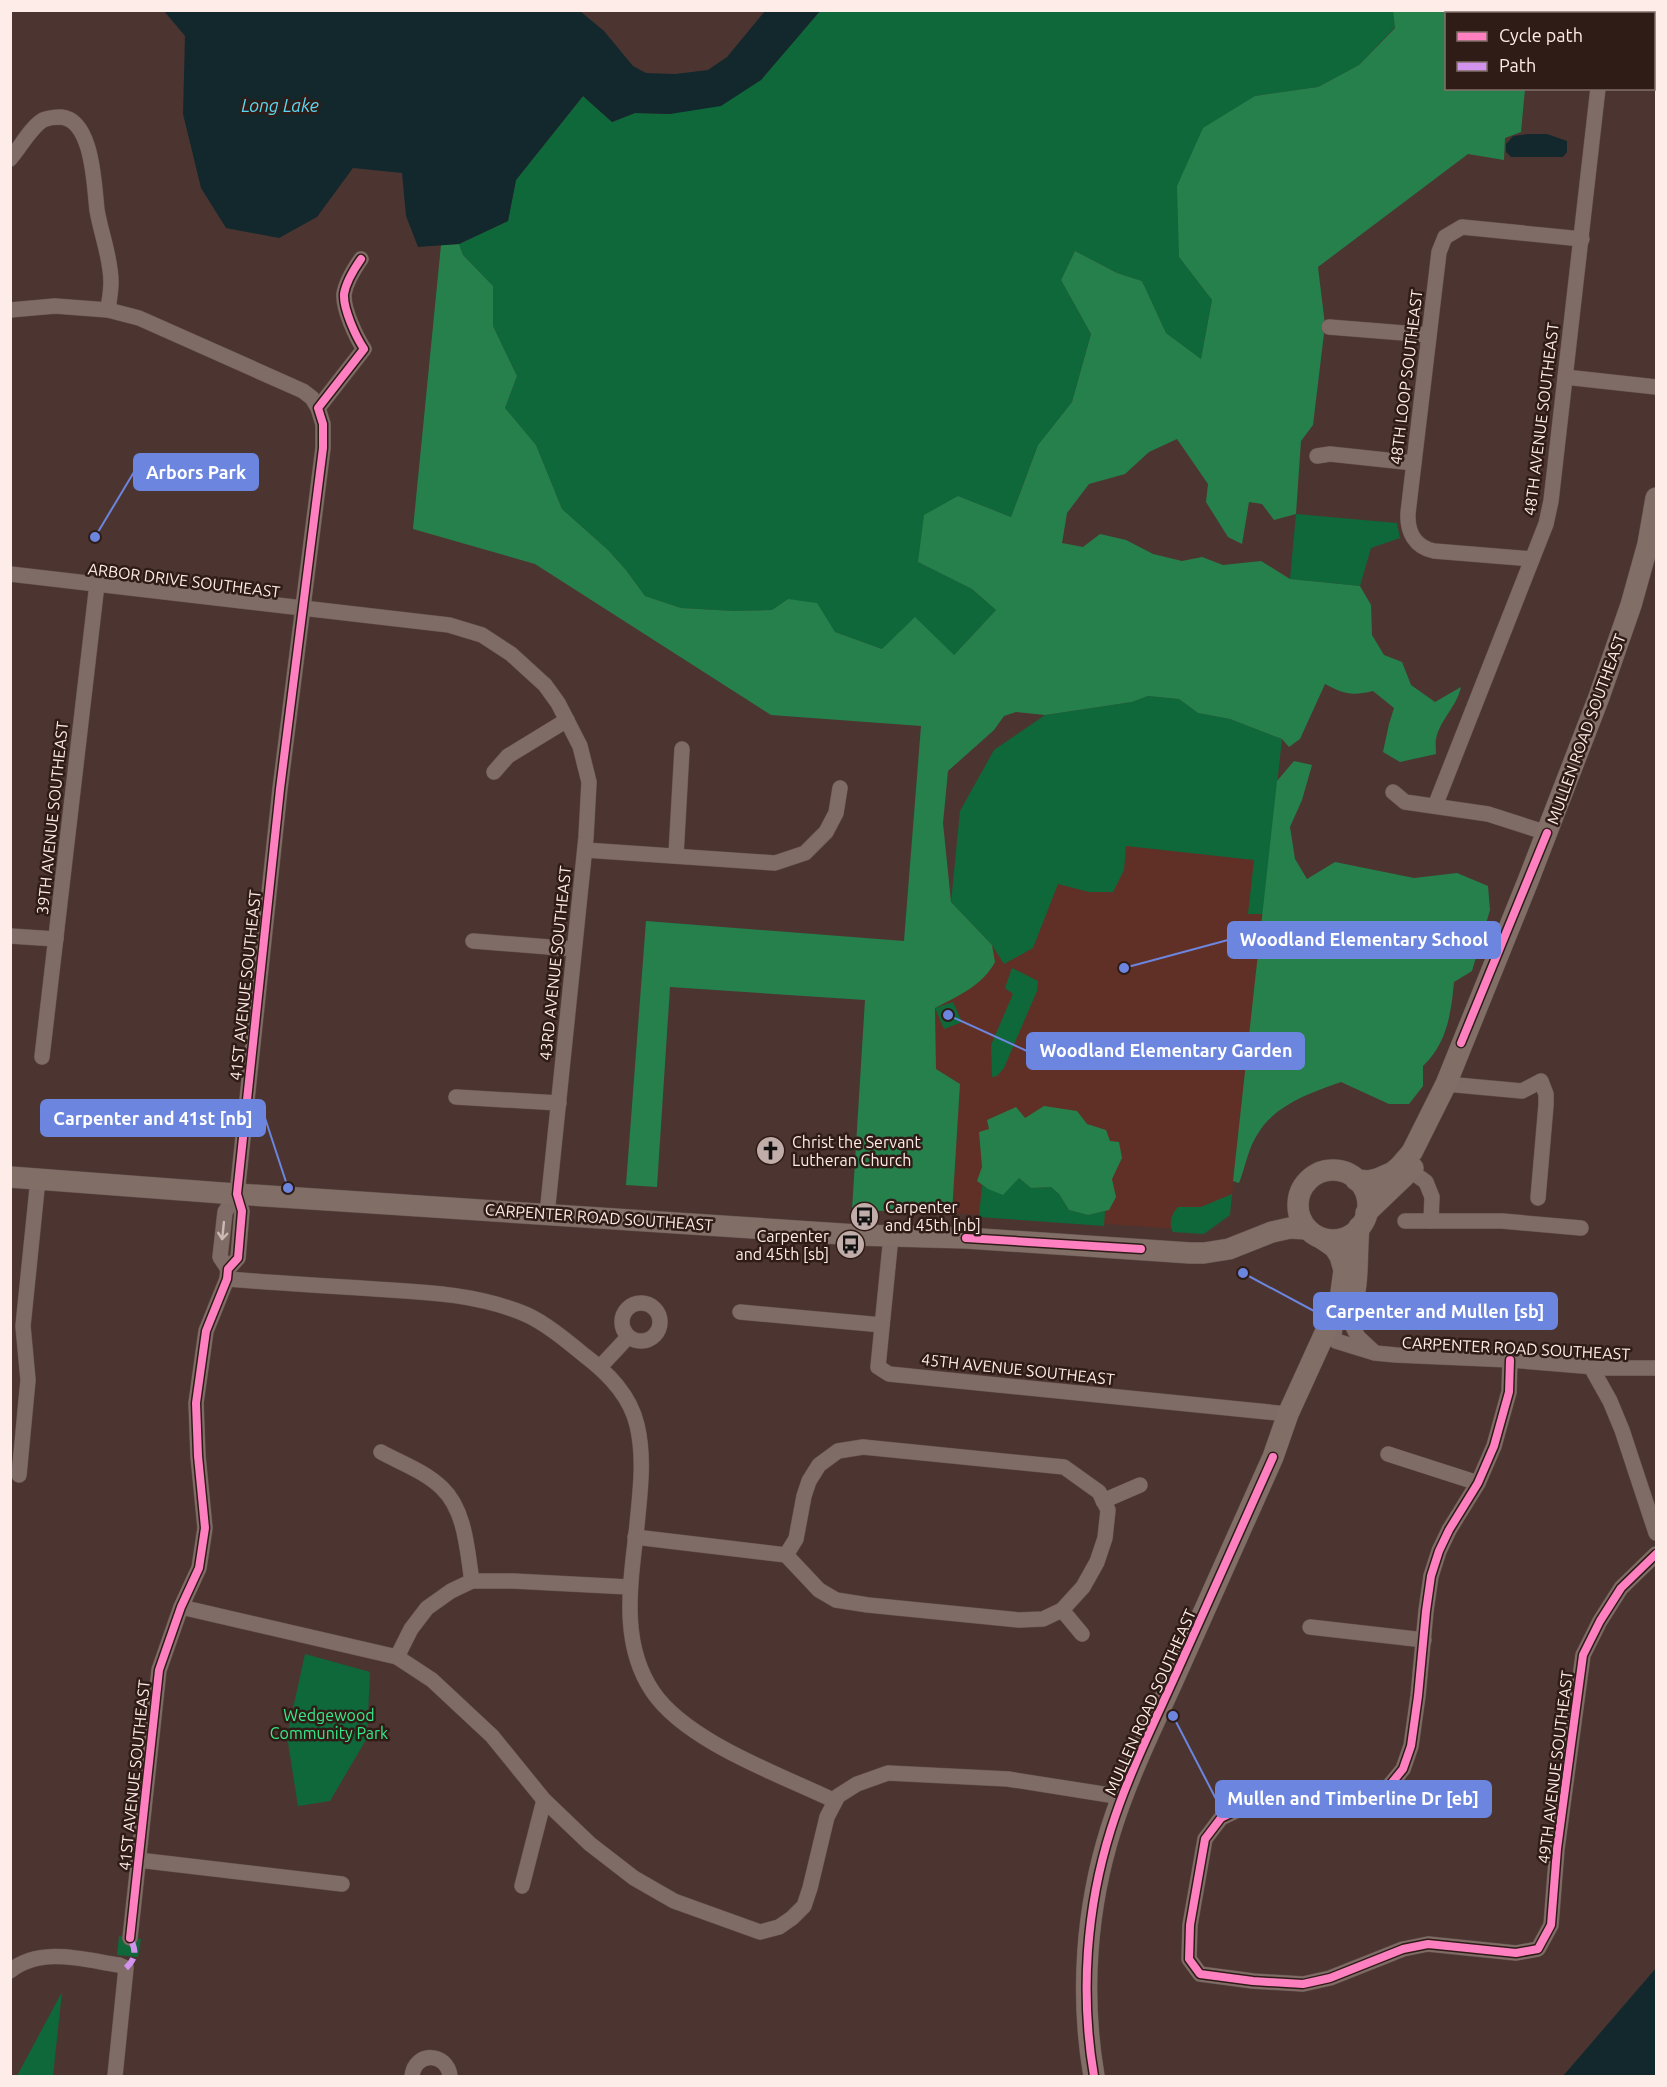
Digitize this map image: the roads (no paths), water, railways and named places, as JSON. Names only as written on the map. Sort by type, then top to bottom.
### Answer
[{"type":"street","name":"48TH AVENUE SOUTHEAST","points":[[1435,806],[1546,524],[1551,501],[1598,90]]},
{"type":"street","points":[[10,159],[43,120],[57,117],[68,118],[79,126],[92,168],[98,217],[108,257],[111,283],[108,310]]},
{"type":"street","name":"48TH LOOP SOUTHEAST","points":[[1532,559],[1434,551],[1418,543],[1411,534],[1408,523],[1439,252],[1445,237],[1467,227],[1582,239]]},
{"type":"street","points":[[10,310],[55,306],[108,310],[140,318],[303,391],[312,398],[318,408],[364,349],[357,337],[344,295],[353,270],[361,259]]},
{"type":"street","points":[[1329,327],[1430,335]]},
{"type":"street","points":[[1565,377],[1656,387]]},
{"type":"street","name":"41ST AVENUE SOUTHEAST","points":[[130,1938],[159,1670],[181,1607],[199,1568],[205,1528],[198,1456],[196,1403],[206,1331],[228,1274],[238,1258],[242,1210],[237,1194],[267,909],[323,448],[323,424],[318,408]]},
{"type":"street","points":[[1317,456],[1330,454],[1414,463]]},
{"type":"street","name":"MULLEN ROAD SOUTHEAST","points":[[1356,1180],[1377,1179],[1400,1166],[1412,1152],[1445,1086],[1599,697],[1631,605],[1648,544],[1656,498]]},
{"type":"street","name":"ARBOR DRIVE SOUTHEAST","points":[[10,574],[449,625],[482,635],[512,654],[545,685],[567,720]]},
{"type":"street","name":"39TH AVENUE SOUTHEAST","points":[[42,1057],[97,584]]},
{"type":"street","points":[[494,772],[508,756],[567,720]]},
{"type":"street","name":"43RD AVENUE SOUTHEAST","points":[[547,1214],[585,850],[589,782],[579,746],[567,720]]},
{"type":"street","points":[[676,855],[682,749]]},
{"type":"street","points":[[585,850],[776,863],[805,853],[826,832],[836,813],[840,788]]},
{"type":"street","points":[[1393,792],[1405,802],[1488,814],[1547,833]]},
{"type":"street","points":[[10,936],[56,939]]},
{"type":"street","points":[[473,941],[574,949]]},
{"type":"street","points":[[1445,1086],[1522,1090],[1541,1081],[1546,1094],[1546,1105],[1538,1198]]},
{"type":"street","name":"MULLEN ROAD SOUTHEAST","points":[[1094,2076],[1086,2001],[1092,1920],[1100,1866],[1122,1797],[1273,1457],[1288,1414],[1344,1309],[1355,1298],[1357,1251],[1363,1220],[1411,1171],[1421,1156],[1440,1115],[1445,1086]]},
{"type":"street","points":[[456,1097],[559,1102]]},
{"type":"street","points":[[1328,1170],[1340,1171],[1356,1180],[1366,1195],[1363,1220],[1350,1235],[1339,1239],[1314,1233],[1299,1214],[1298,1199],[1306,1182],[1316,1174],[1328,1170]]},
{"type":"street","points":[[1411,1171],[1426,1182],[1432,1197],[1431,1221]]},
{"type":"street","name":"CARPENTER ROAD SOUTHEAST","points":[[10,1177],[891,1236],[1204,1253],[1229,1249],[1257,1237],[1290,1228],[1314,1233]]},
{"type":"street","points":[[19,1475],[28,1380],[23,1326],[38,1179]]},
{"type":"street","name":"CARPENTER ROAD SOUTHEAST","points":[[1257,1237],[1286,1214],[1298,1199]]},
{"type":"street","points":[[1405,1221],[1502,1221],[1581,1228]]},
{"type":"street","name":"MULLEN ROAD SOUTHEAST","points":[[1273,1457],[1293,1426],[1336,1341],[1344,1309],[1344,1270],[1340,1256],[1334,1247],[1314,1233]]},
{"type":"street","name":"45TH AVENUE SOUTHEAST","points":[[891,1236],[878,1367],[889,1374],[1288,1414]]},
{"type":"street","points":[[228,1274],[445,1294],[494,1302],[528,1315],[600,1367],[626,1397],[637,1425],[642,1469],[629,1587],[630,1630],[637,1664],[653,1693],[676,1718],[715,1744],[836,1801]]},
{"type":"street","points":[[1344,1309],[1358,1337],[1375,1353]]},
{"type":"street","points":[[740,1312],[882,1325]]},
{"type":"street","points":[[600,1367],[628,1337]]},
{"type":"street","name":"CARPENTER ROAD SOUTHEAST","points":[[1336,1341],[1375,1353],[1591,1367],[1656,1368]]},
{"type":"street","points":[[1310,1627],[1424,1640],[1431,1576],[1449,1530],[1478,1483],[1494,1446],[1509,1392],[1510,1360]]},
{"type":"street","points":[[1591,1367],[1610,1401],[1622,1430],[1656,1533]]},
{"type":"street","points":[[635,1537],[786,1556],[819,1590],[836,1600],[1019,1620],[1043,1619],[1062,1610],[1083,1587],[1097,1562],[1105,1538],[1108,1510],[1099,1492],[1064,1467],[863,1447],[838,1451],[819,1466],[809,1481],[796,1539],[786,1556]]},
{"type":"street","points":[[381,1452],[442,1488],[456,1506],[464,1534],[472,1581]]},
{"type":"street","points":[[1388,1454],[1478,1483]]},
{"type":"street","points":[[1103,1501],[1140,1485]]},
{"type":"street","name":"49TH AVENUE SOUTHEAST","points":[[1424,1640],[1411,1746],[1403,1769],[1385,1791],[1364,1800],[1250,1804],[1221,1818],[1205,1839],[1190,1925],[1189,1959],[1200,1974],[1253,1981],[1303,1984],[1330,1978],[1402,1949],[1428,1944],[1516,1953],[1538,1949],[1551,1925],[1557,1849],[1583,1655],[1621,1588],[1656,1554]]},
{"type":"street","points":[[397,1658],[411,1629],[427,1608],[451,1591],[472,1581],[629,1587]]},
{"type":"street","points":[[181,1607],[397,1658],[432,1680],[492,1736],[544,1800],[590,1844],[634,1878],[674,1901],[760,1932],[778,1927],[804,1906],[827,1817],[838,1796],[857,1784],[888,1773],[1008,1779],[1122,1797]]},
{"type":"street","points":[[1062,1610],[1082,1634]]},
{"type":"street","points":[[522,1886],[544,1800]]},
{"type":"street","points":[[138,1860],[342,1884]]},
{"type":"street","points":[[10,1971],[39,1958],[59,1956],[126,1968],[115,2076]]},
{"type":"street","points":[[412,2076],[415,2066],[430,2057],[446,2064],[450,2076]]},
{"type":"water","name":"Long Lake","points":[[164,11],[580,11],[604,31],[633,66],[646,73],[675,74],[708,70],[727,57],[765,11],[820,11],[761,80],[721,106],[670,114],[635,113],[612,122],[583,96],[516,180],[508,221],[459,244],[418,247],[406,216],[402,173],[353,168],[317,217],[279,238],[226,228],[201,188],[183,114],[185,36]]},
{"type":"water","points":[[1547,134],[1567,141],[1567,152],[1563,157],[1511,157],[1506,152],[1506,144],[1513,136]]},
{"type":"water","points":[[1656,1968],[1656,2076],[1563,2076]]},
{"type":"place","name":"Arbors Park","points":[[95,537]]},
{"type":"place","name":"Woodland Elementary School","points":[[1124,968]]},
{"type":"place","name":"Woodland Elementary Garden","points":[[948,1015]]},
{"type":"place","name":"Christ the Servant Lutheran Church","points":[[771,1151]]},
{"type":"place","name":"Carpenter and 41st [nb]","points":[[288,1188]]},
{"type":"place","name":"Carpenter and 45th [nb]","points":[[864,1216]]},
{"type":"place","name":"Carpenter and 45th [sb]","points":[[850,1245]]},
{"type":"place","name":"Carpenter and Mullen [sb]","points":[[1243,1273]]},
{"type":"place","name":"Mullen and Timberline Dr [eb]","points":[[1173,1716]]},
{"type":"park label","name":"Wedgewood Community Park","points":[[329,1724]]}]
